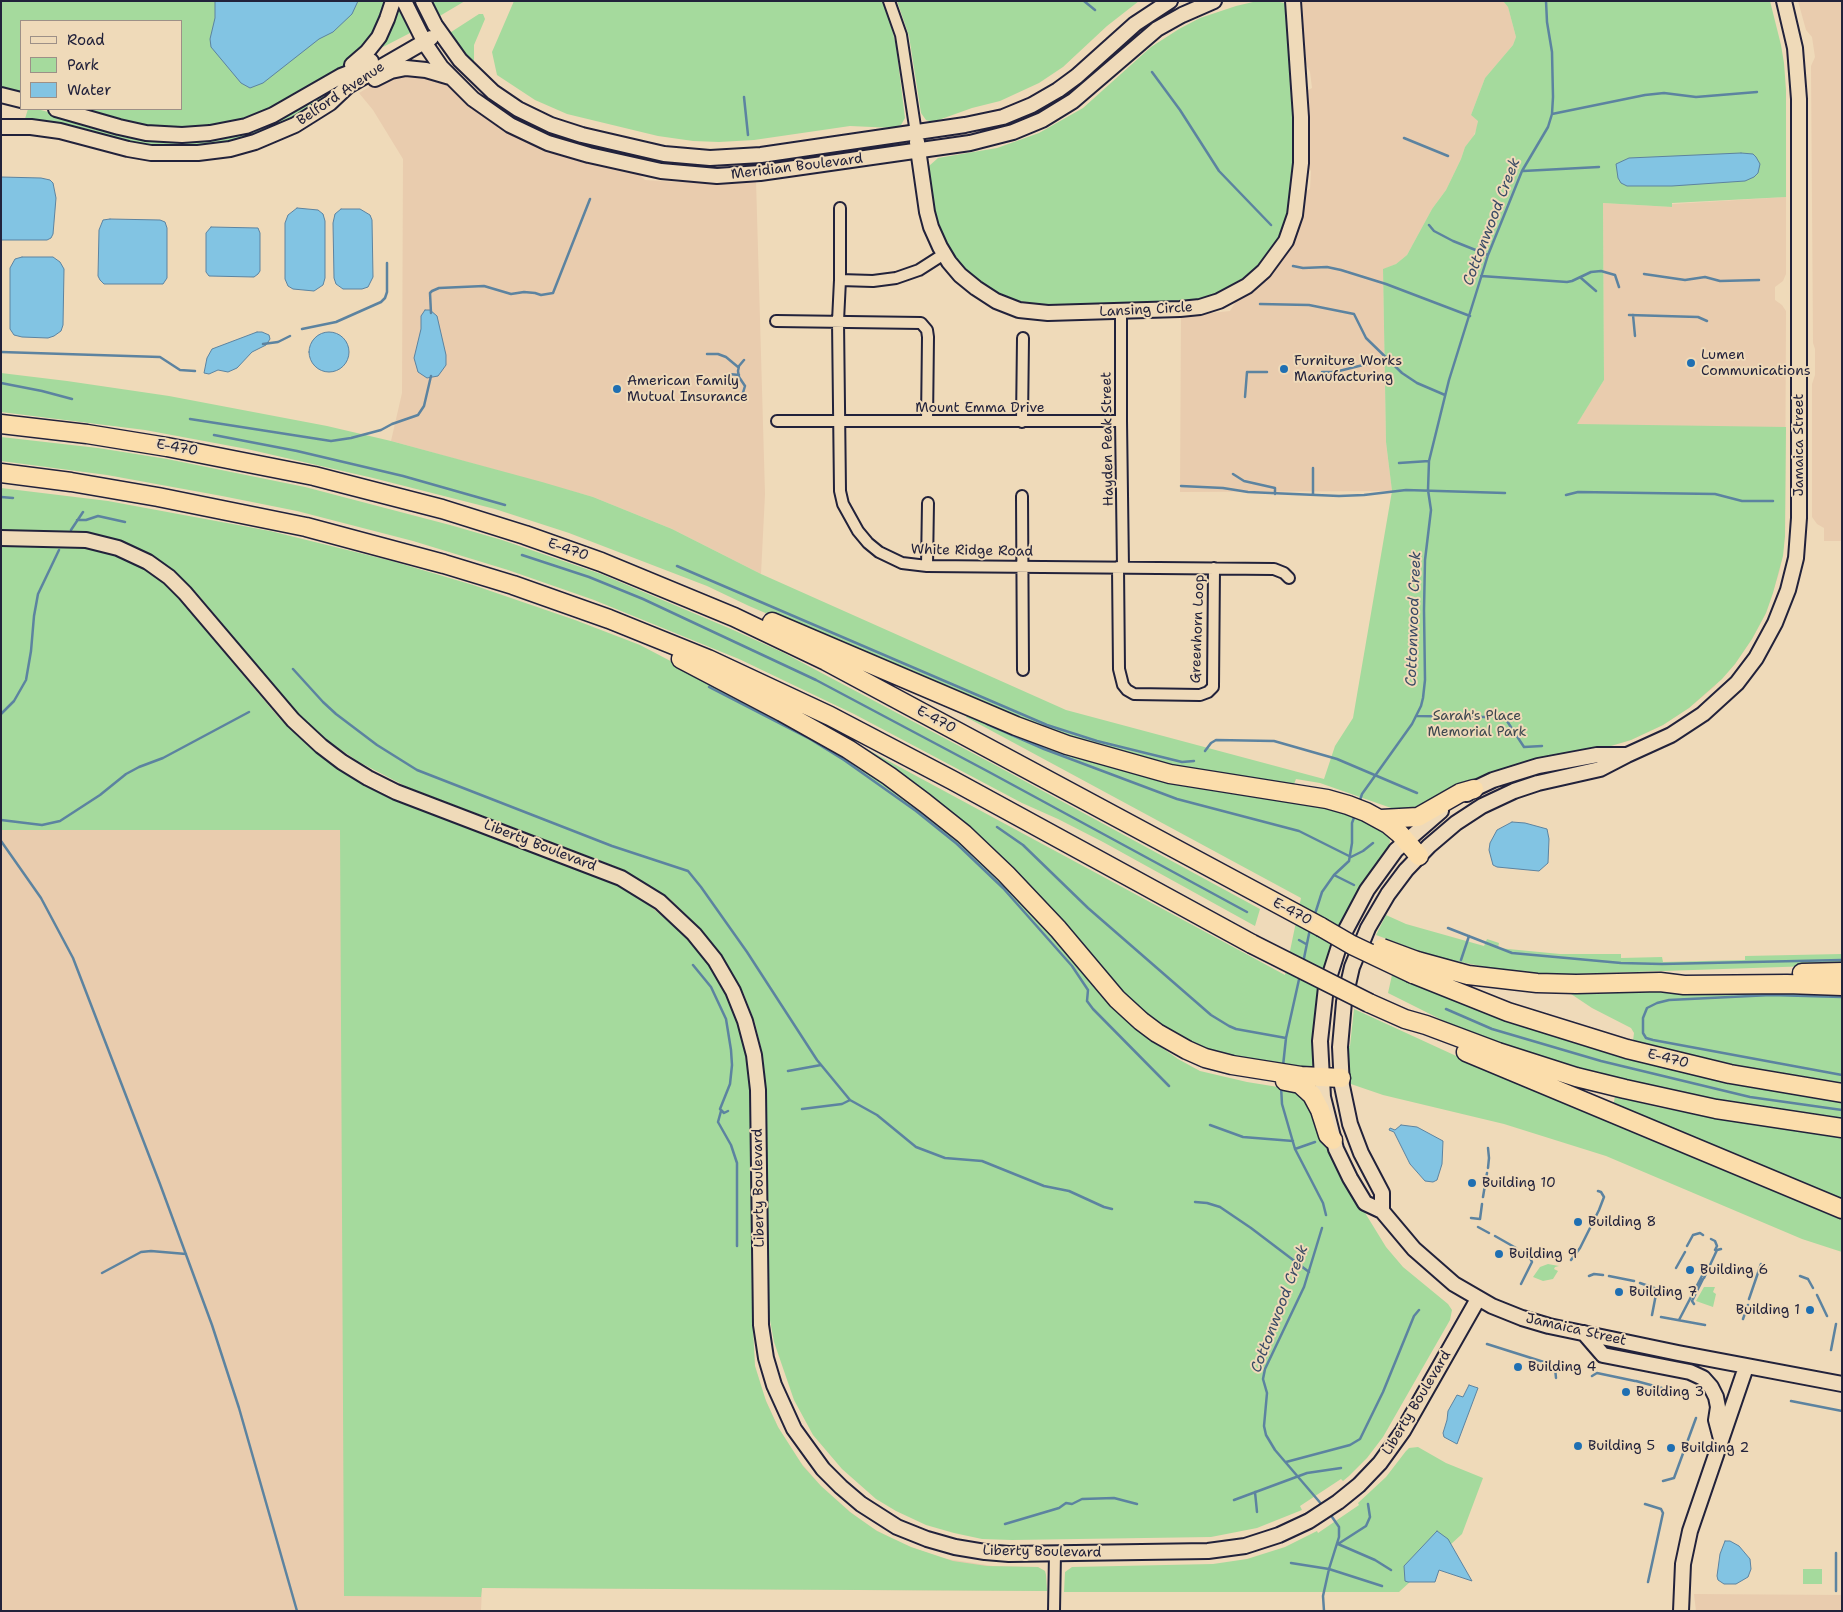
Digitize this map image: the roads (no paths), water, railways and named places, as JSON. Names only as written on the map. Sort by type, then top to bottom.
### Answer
[{"type":"highway","name":"E-470","points":[[1,424],[159,445],[222,456],[314,476],[466,517],[618,568],[734,617],[841,669],[1321,927],[1337,927],[1385,949],[1415,967],[1508,1012],[1609,1044],[1712,1070],[1842,1093]]},
{"type":"highway","points":[[1,473],[77,483],[158,497],[326,532],[413,555],[496,580],[634,629],[738,672],[838,721],[968,789],[1252,944],[1404,1019],[1421,1031],[1476,1056],[1837,1206]]},
{"type":"highway","points":[[618,568],[643,568],[1016,726],[1067,745],[1132,765],[1176,775],[1336,801],[1374,816],[1394,829],[1419,856]]},
{"type":"highway","points":[[634,629],[663,650],[782,712],[853,752],[925,803],[971,841],[1006,874],[1058,929],[1123,1006],[1152,1030],[1188,1050],[1253,1073],[1301,1080],[1341,1078]]},
{"type":"highway","points":[[1374,816],[1418,817],[1460,793],[1474,789]]},
{"type":"highway","points":[[1415,967],[1468,975],[1555,984],[1660,982],[1684,985],[1787,984],[1842,986]]},
{"type":"highway","points":[[1660,982],[1684,977],[1842,972]]},
{"type":"highway","points":[[1404,1019],[1520,1059],[1625,1089],[1730,1112],[1842,1128]]},
{"type":"highway","points":[[1301,1080],[1315,1099],[1328,1135],[1333,1140]]},
{"type":"main road","points":[[341,76],[367,52],[379,37],[392,1]]},
{"type":"main road","name":"Meridian Boulevard","points":[[404,1],[433,55],[462,90],[489,112],[530,136],[571,150],[661,171],[704,176],[744,175],[993,138],[1037,122],[1064,107],[1086,92],[1132,49],[1157,29],[1182,15],[1214,1]]},
{"type":"main road","name":"Meridian Boulevard","points":[[423,1],[438,29],[470,72],[518,110],[563,129],[658,153],[698,158],[739,158],[916,133],[1003,117],[1032,105],[1067,84],[1131,27],[1170,1]]},
{"type":"main road","name":"Lansing Circle","points":[[916,133],[930,223],[944,254],[957,272],[976,288],[1000,303],[1019,310],[1048,314],[1205,306],[1227,298],[1257,278],[1273,260],[1286,240],[1293,224],[1296,210],[1301,148],[1301,104],[1293,1]]},
{"type":"main road","name":"Jamaica Street","points":[[1382,1211],[1382,1193],[1366,1164],[1354,1136],[1347,1112],[1341,1078],[1341,1026],[1345,996],[1352,967],[1375,914],[1393,887],[1419,856],[1456,823],[1489,802],[1538,783],[1600,769],[1687,726],[1712,707],[1756,658],[1773,629],[1794,571],[1799,518],[1799,91],[1795,48],[1784,1]]},
{"type":"main road","name":"Belford Avenue","points":[[60,110],[136,131],[168,135],[199,135],[236,128],[262,120],[291,106],[341,76],[438,29]]},
{"type":"main road","name":"Belford Avenue","points":[[1,127],[31,127],[60,131],[145,152],[198,154],[243,146],[273,136],[295,125],[330,103],[348,86],[422,37]]},
{"type":"main road","points":[[330,103],[351,94],[382,75],[398,69],[423,69],[451,77]]},
{"type":"main road","points":[[1,95],[20,100]]},
{"type":"main road","name":"Liberty Boulevard","points":[[1,538],[86,540],[118,548],[148,562],[169,577],[186,593],[290,717],[316,742],[342,762],[396,792],[621,878],[655,898],[681,920],[710,952],[727,979],[742,1010],[752,1044],[758,1086],[762,1332],[766,1358],[774,1385],[794,1429],[814,1458],[836,1483],[864,1507],[897,1527],[933,1542],[970,1550],[998,1553],[1193,1552],[1220,1550],[1265,1540],[1289,1531],[1310,1521],[1351,1492],[1376,1467],[1399,1437],[1478,1299]]},
{"type":"main road","name":"Jamaica Street","points":[[1627,755],[1597,755],[1538,766],[1504,776],[1474,789],[1433,817],[1406,841],[1385,865],[1364,894],[1350,919],[1337,951],[1326,987],[1320,1048],[1321,1078],[1326,1108],[1333,1132],[1333,1140],[1344,1166],[1365,1203],[1382,1211],[1404,1239],[1435,1269],[1459,1288],[1478,1299],[1529,1321],[1746,1367],[1842,1384]]},
{"type":"main road","points":[[1584,1333],[1603,1355],[1690,1372],[1703,1378],[1711,1387],[1716,1397],[1718,1407],[1716,1420],[1721,1439]]},
{"type":"main road","points":[[1681,1611],[1682,1569],[1687,1543],[1696,1511],[1746,1367]]},
{"type":"street","points":[[889,1],[901,35],[916,133]]},
{"type":"street","name":"White Ridge Road","points":[[840,208],[838,321],[840,491],[843,504],[858,531],[874,547],[894,560],[927,566],[1274,569],[1284,573],[1289,578]]},
{"type":"street","points":[[840,280],[873,281],[896,278],[919,270],[944,254]]},
{"type":"street","name":"Hayden Peak Street","points":[[1121,311],[1121,567]]},
{"type":"street","points":[[776,321],[921,323],[928,337],[927,421]]},
{"type":"street","points":[[1022,338],[1022,422]]},
{"type":"street","name":"Mount Emma Drive","points":[[777,421],[1121,421]]},
{"type":"street","points":[[1022,496],[1024,566],[1023,670]]},
{"type":"street","points":[[927,566],[928,502]]},
{"type":"street","name":"Greenhorn Loop","points":[[1121,567],[1119,669],[1122,685],[1126,690],[1134,694],[1200,694],[1208,692],[1213,687],[1214,568]]},
{"type":"street","points":[[1054,1611],[1055,1553]]},
{"type":"water","points":[[215,1],[358,1],[352,14],[333,32],[319,39],[263,83],[250,88],[241,83],[211,47],[210,39],[215,18]]},
{"type":"water","points":[[1753,154],[1760,164],[1758,173],[1745,181],[1672,186],[1627,186],[1621,183],[1618,178],[1616,164],[1629,158]]},
{"type":"water","points":[[1,177],[41,178],[50,180],[53,183],[56,198],[51,238],[47,240],[1,240]]},
{"type":"water","points":[[297,208],[318,210],[323,214],[325,221],[325,278],[323,285],[314,291],[293,289],[288,286],[285,279],[285,223],[288,215]]},
{"type":"water","points":[[341,209],[360,209],[370,215],[372,220],[373,277],[368,287],[362,289],[343,289],[336,284],[334,278],[333,223],[335,214]]},
{"type":"water","points":[[103,220],[160,220],[165,222],[167,228],[167,278],[163,284],[104,284],[100,280],[98,276],[99,230]]},
{"type":"water","points":[[211,227],[258,228],[260,233],[260,271],[258,274],[254,277],[209,276],[206,272],[206,233]]},
{"type":"water","points":[[22,257],[53,257],[60,262],[64,269],[63,325],[61,331],[54,336],[48,338],[22,337],[14,335],[10,329],[10,268],[15,259]]},
{"type":"water","points":[[425,310],[430,310],[437,316],[446,355],[446,365],[438,376],[427,378],[418,372],[414,358],[421,329],[421,316]]},
{"type":"water","points":[[257,332],[269,335],[270,339],[266,345],[252,352],[237,368],[228,372],[218,370],[209,374],[204,373],[207,358],[212,349]]},
{"type":"water","points":[[333,332],[340,335],[346,341],[349,352],[348,360],[340,369],[333,372],[325,372],[318,369],[310,360],[309,348],[312,341],[321,333]]},
{"type":"water","points":[[1512,822],[1525,823],[1547,829],[1549,839],[1548,863],[1539,871],[1493,865],[1489,850],[1490,843],[1497,830]]},
{"type":"water","points":[[1401,1125],[1417,1127],[1443,1141],[1442,1164],[1437,1180],[1433,1182],[1425,1181],[1410,1164],[1394,1132],[1389,1130],[1390,1128],[1395,1130]]},
{"type":"water","points":[[1469,1385],[1478,1388],[1457,1444],[1444,1437],[1443,1433],[1448,1411],[1457,1395],[1463,1397]]},
{"type":"water","points":[[1437,1531],[1448,1539],[1472,1581],[1439,1570],[1435,1582],[1405,1581],[1404,1566]]},
{"type":"water","points":[[1725,1541],[1730,1541],[1739,1546],[1750,1559],[1751,1569],[1748,1577],[1736,1584],[1724,1584],[1718,1580],[1720,1554]]},
{"type":"waterway","points":[[1084,1],[1095,10]]},
{"type":"waterway","name":"Cottonwood Creek","points":[[1359,803],[1362,794],[1412,724],[1423,698],[1425,680],[1425,560],[1431,510],[1428,490],[1429,461],[1449,380],[1488,255],[1522,171],[1548,127],[1552,114],[1552,52],[1546,1]]},
{"type":"waterway","points":[[1152,72],[1180,110],[1219,171],[1271,225]]},
{"type":"waterway","points":[[1552,114],[1645,95],[1664,93],[1696,97],[1757,92]]},
{"type":"waterway","points":[[744,97],[748,135]]},
{"type":"waterway","points":[[1404,138],[1448,156]]},
{"type":"waterway","points":[[1523,171],[1599,167]]},
{"type":"waterway","points":[[431,313],[430,293],[439,288],[484,286],[511,294],[524,292],[541,295],[553,293],[590,199]]},
{"type":"waterway","points":[[1429,225],[1434,231],[1453,241],[1488,255]]},
{"type":"waterway","points":[[302,329],[336,322],[381,302],[387,292],[387,263]]},
{"type":"waterway","points":[[1293,266],[1303,268],[1327,267],[1341,270],[1386,284],[1470,316]]},
{"type":"waterway","points":[[1481,276],[1567,282],[1591,272],[1601,271],[1615,275],[1619,287]]},
{"type":"waterway","points":[[1644,274],[1685,280],[1705,277],[1720,281],[1759,280]]},
{"type":"waterway","points":[[1581,278],[1596,291]]},
{"type":"waterway","points":[[1260,304],[1309,305],[1354,314],[1366,338],[1402,373],[1417,383],[1445,395]]},
{"type":"waterway","points":[[1629,315],[1698,317],[1707,321]]},
{"type":"waterway","points":[[1633,315],[1635,336]]},
{"type":"waterway","points":[[263,344],[278,342],[290,336]]},
{"type":"waterway","points":[[1,352],[160,357],[180,370],[195,371]]},
{"type":"waterway","points":[[707,354],[718,354],[726,357],[738,367]]},
{"type":"waterway","points":[[1322,372],[1335,372],[1387,359]]},
{"type":"waterway","points":[[742,396],[745,386],[739,377],[738,371],[739,366],[744,360]]},
{"type":"waterway","points":[[1245,397],[1247,372],[1267,372]]},
{"type":"waterway","points":[[729,374],[739,375]]},
{"type":"waterway","points":[[190,419],[331,441],[351,438],[381,430],[418,415],[424,406],[431,376]]},
{"type":"waterway","points":[[1,383],[72,399]]},
{"type":"waterway","points":[[214,435],[297,451],[403,476],[505,505]]},
{"type":"waterway","points":[[1399,463],[1429,461]]},
{"type":"waterway","points":[[1313,468],[1313,495]]},
{"type":"waterway","points":[[1233,474],[1244,481],[1275,488],[1275,494]]},
{"type":"waterway","points":[[1181,486],[1223,488],[1248,492],[1339,496],[1406,490],[1505,493]]},
{"type":"waterway","points":[[1566,495],[1578,492],[1715,494],[1742,501],[1773,501]]},
{"type":"waterway","points":[[1,497],[13,498]]},
{"type":"waterway","points":[[71,530],[83,512]]},
{"type":"waterway","points":[[77,520],[86,520],[98,516],[125,522]]},
{"type":"waterway","points":[[1,714],[14,701],[26,680],[38,594],[59,550]]},
{"type":"waterway","points":[[522,555],[589,577],[643,599],[816,680],[1247,912]]},
{"type":"waterway","points":[[677,566],[1047,725],[1097,741],[1182,762],[1194,761]]},
{"type":"waterway","points":[[293,669],[336,714],[377,745],[417,770],[612,846],[688,871],[747,952],[817,1060],[850,1100],[877,1115],[916,1147],[945,1158],[982,1161],[1044,1186],[1069,1191],[1112,1209]]},
{"type":"waterway","points":[[709,687],[810,739],[844,760],[916,811],[957,844],[1003,888],[1072,966],[1088,990],[1087,1001],[1093,1009],[1169,1086]]},
{"type":"waterway","points":[[1,820],[42,825],[60,821],[100,795],[126,774],[163,758],[249,712]]},
{"type":"waterway","points":[[1417,716],[1486,717]]},
{"type":"waterway","points":[[1491,716],[1505,718],[1524,747],[1542,746]]},
{"type":"waterway","points":[[987,724],[1044,749],[1177,799],[1299,831],[1351,857],[1373,843]]},
{"type":"waterway","points":[[1205,751],[1216,740],[1274,741],[1337,759],[1417,793]]},
{"type":"waterway","name":"Cottonwood Creek","points":[[1314,917],[1322,892],[1334,875],[1349,861],[1352,843],[1352,823],[1355,815]]},
{"type":"waterway","points":[[997,827],[1023,845],[1088,908],[1211,1015],[1236,1029],[1286,1038]]},
{"type":"waterway","points":[[1,841],[41,898],[73,958],[160,1184],[212,1325],[239,1408],[297,1611]]},
{"type":"waterway","points":[[1334,875],[1354,885]]},
{"type":"waterway","points":[[1448,928],[1512,953],[1621,963],[1662,964],[1842,960]]},
{"type":"waterway","name":"Cottonwood Creek","points":[[1303,963],[1310,929]]},
{"type":"waterway","points":[[1461,960],[1469,936]]},
{"type":"waterway","name":"Cottonwood Creek","points":[[1299,940],[1306,944]]},
{"type":"waterway","points":[[693,965],[711,987],[726,1019],[732,1065],[730,1084],[720,1109],[724,1113],[728,1111]]},
{"type":"waterway","name":"Cottonwood Creek","points":[[1283,1066],[1286,1038],[1300,975]]},
{"type":"waterway","points":[[1842,997],[1771,995],[1669,1000],[1647,1008],[1643,1018],[1643,1033],[1646,1038],[1842,1075]]},
{"type":"waterway","points":[[1446,1009],[1492,1029],[1601,1061],[1750,1097],[1842,1110]]},
{"type":"waterway","points":[[788,1071],[821,1065]]},
{"type":"waterway","name":"Cottonwood Creek","points":[[1281,1086],[1282,1104],[1295,1149],[1323,1203],[1326,1215]]},
{"type":"waterway","points":[[802,1109],[842,1104],[850,1100]]},
{"type":"waterway","points":[[721,1111],[718,1122],[731,1145],[737,1163],[737,1246]]},
{"type":"waterway","points":[[1210,1125],[1243,1137],[1293,1141]]},
{"type":"waterway","points":[[1295,1149],[1315,1142]]},
{"type":"waterway","points":[[1488,1148],[1488,1168]]},
{"type":"waterway","points":[[1483,1197],[1487,1173]]},
{"type":"waterway","points":[[1571,1260],[1580,1248],[1599,1210],[1604,1197],[1598,1191]]},
{"type":"waterway","points":[[1195,1202],[1220,1207],[1309,1272]]},
{"type":"waterway","points":[[1471,1218],[1480,1219],[1482,1204]]},
{"type":"waterway","points":[[1478,1227],[1489,1233]]},
{"type":"waterway","name":"Cottonwood Creek","points":[[1322,1228],[1304,1287],[1265,1369],[1263,1379],[1267,1393],[1264,1426],[1266,1435],[1275,1450],[1323,1506]]},
{"type":"waterway","points":[[1687,1246],[1693,1235],[1700,1233],[1703,1235]]},
{"type":"waterway","points":[[1495,1236],[1516,1248]]},
{"type":"waterway","points":[[1711,1239],[1715,1241],[1717,1246],[1715,1250]]},
{"type":"waterway","points":[[1704,1278],[1717,1250],[1721,1249]]},
{"type":"waterway","points":[[1521,1251],[1529,1256],[1532,1262],[1521,1284]]},
{"type":"waterway","points":[[102,1273],[141,1252],[186,1254]]},
{"type":"waterway","points":[[1676,1268],[1685,1252]]},
{"type":"waterway","points":[[1749,1299],[1761,1264]]},
{"type":"waterway","points":[[1679,1320],[1704,1272]]},
{"type":"waterway","points":[[1589,1276],[1594,1274],[1603,1275]]},
{"type":"waterway","points":[[1609,1276],[1634,1281]]},
{"type":"waterway","points":[[1800,1276],[1808,1279],[1813,1288]]},
{"type":"waterway","points":[[1694,1304],[1692,1301],[1703,1279]]},
{"type":"waterway","points":[[1640,1283],[1657,1289],[1652,1315]]},
{"type":"waterway","points":[[1817,1295],[1827,1316]]},
{"type":"waterway","points":[[1743,1319],[1748,1305]]},
{"type":"waterway","points":[[1286,1462],[1350,1445],[1360,1439],[1383,1392],[1414,1316],[1419,1310]]},
{"type":"waterway","points":[[1661,1317],[1705,1325]]},
{"type":"waterway","points":[[1831,1350],[1836,1324]]},
{"type":"waterway","points":[[1487,1344],[1547,1363],[1555,1368],[1556,1378]]},
{"type":"waterway","points":[[1592,1376],[1597,1373],[1635,1381]]},
{"type":"waterway","points":[[1636,1381],[1662,1388]]},
{"type":"waterway","points":[[1791,1401],[1842,1411]]},
{"type":"waterway","points":[[1663,1481],[1674,1478],[1696,1418]]},
{"type":"waterway","points":[[1234,1500],[1307,1473],[1341,1468]]},
{"type":"waterway","points":[[1255,1492],[1257,1512]]},
{"type":"waterway","points":[[1005,1524],[1059,1508],[1066,1503],[1072,1504],[1082,1499],[1114,1498],[1137,1504]]},
{"type":"waterway","points":[[1338,1544],[1366,1526],[1370,1517],[1368,1504]]},
{"type":"waterway","points":[[1645,1504],[1661,1509],[1663,1513],[1648,1582]]},
{"type":"waterway","name":"Cottonwood Creek","points":[[1324,1611],[1323,1596],[1339,1537],[1339,1527],[1330,1514]]},
{"type":"waterway","points":[[1338,1544],[1375,1560],[1391,1570]]},
{"type":"waterway","points":[[1836,1553],[1836,1591]]},
{"type":"waterway","points":[[1291,1563],[1329,1569],[1382,1586]]},
{"type":"place","name":"Lumen Communications","points":[[1691,363]]},
{"type":"place","name":"Furniture Works Manufacturing","points":[[1284,369]]},
{"type":"place","name":"American Family Mutual Insurance","points":[[617,389]]},
{"type":"place","name":"Building 10","points":[[1472,1183]]},
{"type":"place","name":"Building 8","points":[[1578,1222]]},
{"type":"place","name":"Building 9","points":[[1499,1254]]},
{"type":"place","name":"Building 6","points":[[1690,1270]]},
{"type":"place","name":"Building 7","points":[[1619,1292]]},
{"type":"place","name":"Building 1","points":[[1810,1310]]},
{"type":"place","name":"Building 4","points":[[1518,1367]]},
{"type":"place","name":"Building 3","points":[[1626,1392]]},
{"type":"place","name":"Building 5","points":[[1578,1446]]},
{"type":"place","name":"Building 2","points":[[1671,1448]]},
{"type":"park label","name":"Sarah's Place Memorial Park","points":[[1477,724]]}]
